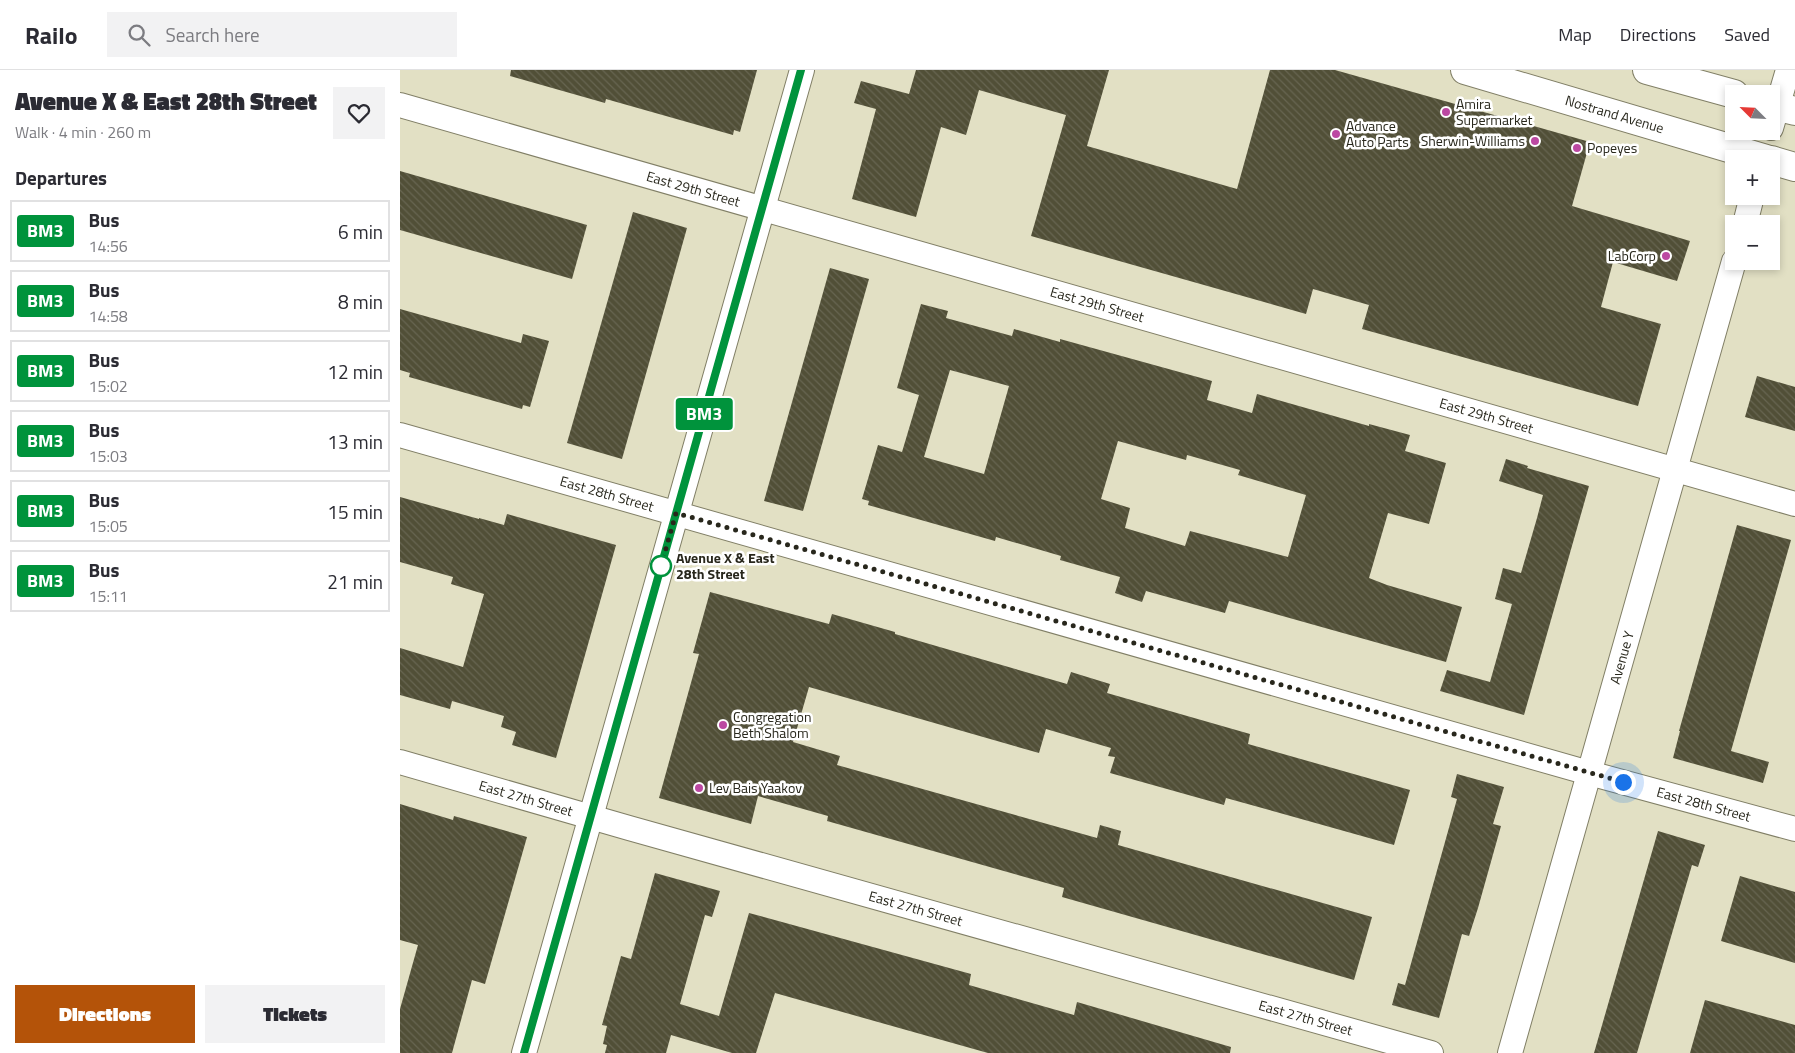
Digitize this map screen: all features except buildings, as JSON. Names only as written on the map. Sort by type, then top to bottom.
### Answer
[{"type":"main road","name":"Nostrand Avenue","points":[[1465,70],[1736,150]]},
{"type":"main road","points":[[1648,70],[1725,91]]},
{"type":"main road","name":"Nostrand Avenue","points":[[1780,163],[1795,167]]},
{"type":"street","points":[[524,1053],[802,70]]},
{"type":"street","points":[[1780,103],[1788,70]]},
{"type":"street","name":"East 29th Street","points":[[400,105],[1795,504]]},
{"type":"street","name":"Avenue Y","points":[[1510,1053],[1731,270]]},
{"type":"street","name":"East 28th Street","points":[[400,435],[1589,773],[1795,829]]},
{"type":"street","name":"East 27th Street","points":[[400,762],[1432,1053]]},
{"type":"bus line","name":"BM3","points":[[524,1053],[801,70]]},
{"type":"place","name":"Amira Supermarket","points":[[1446,112]]},
{"type":"place","name":"Advance Auto Parts","points":[[1336,134]]},
{"type":"place","name":"Sherwin-Williams","points":[[1535,141]]},
{"type":"place","name":"Popeyes","points":[[1577,148]]},
{"type":"place","name":"LabCorp","points":[[1666,256]]},
{"type":"place","name":"Avenue X & East 28th Street","points":[[661,566]]},
{"type":"place","name":"Congregation Beth Shalom","points":[[723,725]]},
{"type":"place","name":"Lev Bais Yaakov","points":[[699,788]]},
{"type":"route","points":[[661,566],[676,513],[1623,782]]}]
